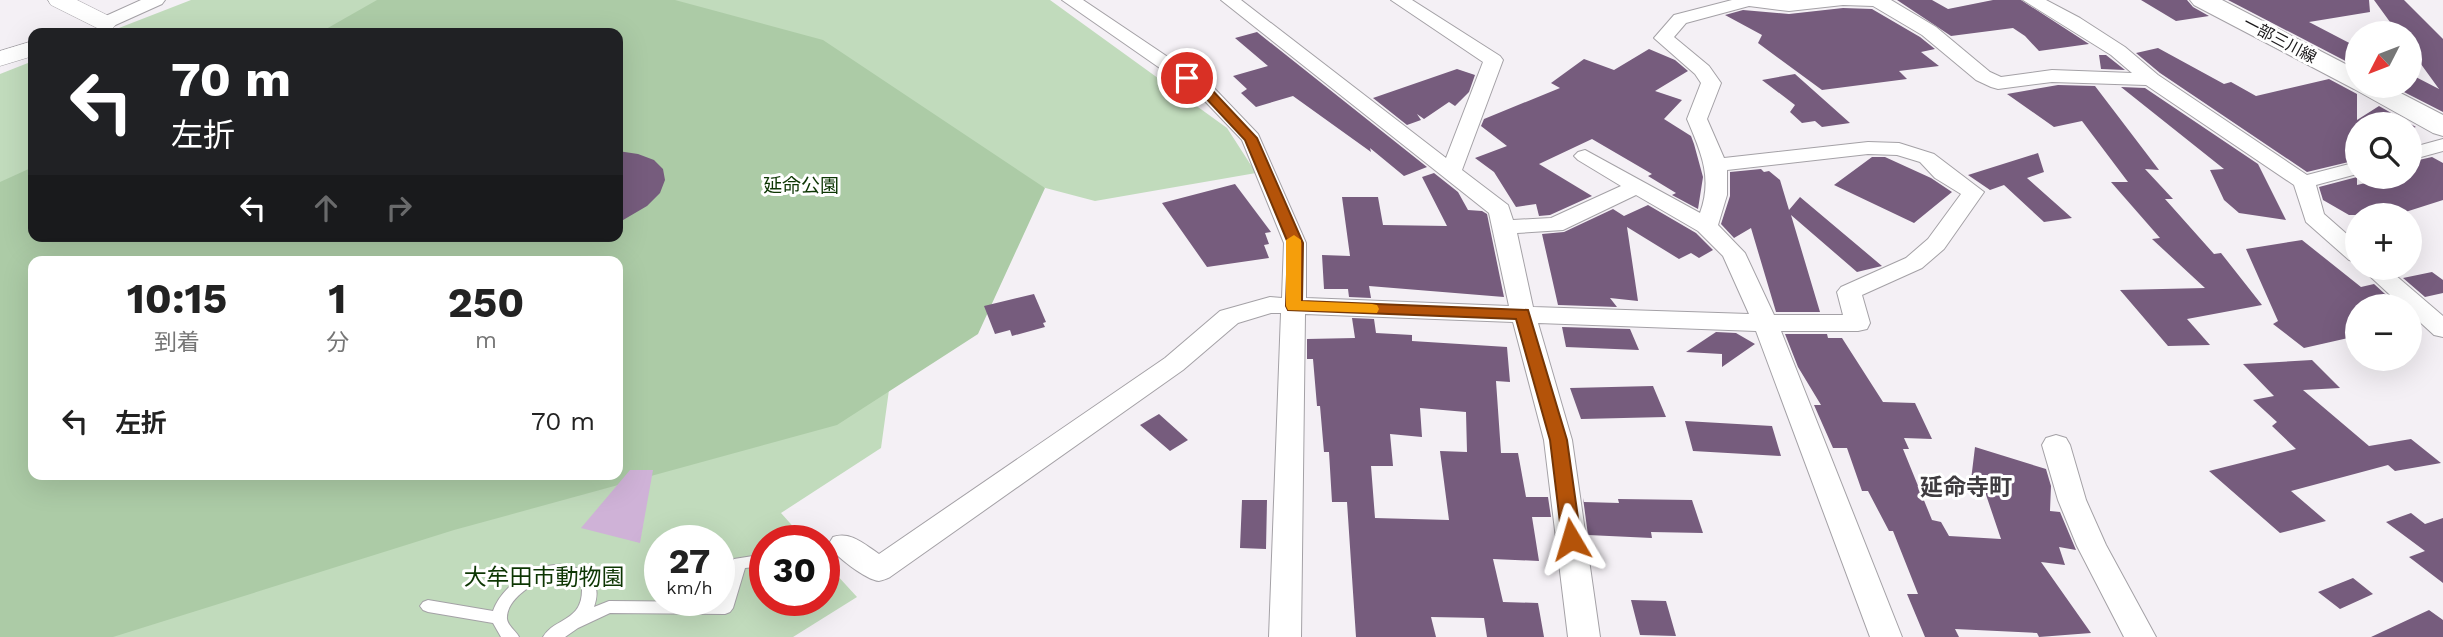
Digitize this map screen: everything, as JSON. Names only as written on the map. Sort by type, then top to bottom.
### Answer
[{"type":"main road","name":"一部三川線","points":[[2203,0],[2345,75]]},
{"type":"main road","points":[[2389,98],[2443,127]]},
{"type":"street","points":[[59,0],[105,23]]},
{"type":"street","points":[[92,28],[156,0]]},
{"type":"street","points":[[1071,0],[1208,92],[1251,138],[1295,243],[1285,637]]},
{"type":"street","points":[[1230,0],[1500,210],[1522,314],[1558,440],[1584,637]]},
{"type":"street","points":[[1400,0],[1493,60],[1451,172]]},
{"type":"street","points":[[1706,226],[1718,198],[1716,165],[1697,119],[1711,83],[1702,70],[1664,38],[1680,19],[1749,1],[1789,6],[1843,0],[1886,4],[1929,31],[1983,76],[1998,83],[2052,76],[2151,79]]},
{"type":"street","points":[[2032,0],[2074,22],[2118,51],[2151,79],[2304,182],[2314,216],[2345,244]]},
{"type":"street","points":[[0,59],[28,50]]},
{"type":"street","points":[[2422,151],[2443,145]]},
{"type":"street","points":[[840,550],[879,569],[1174,364],[1229,317],[1270,305],[1765,323],[1858,323],[1849,292],[1914,263],[1936,244],[1973,192],[1943,173],[1927,158],[1899,149],[1868,148],[1716,165]]},
{"type":"street","points":[[1585,156],[1706,226],[1733,253],[1765,323],[1886,637]]},
{"type":"street","points":[[2304,182],[2345,171]]},
{"type":"street","points":[[1504,228],[1555,225],[1637,186]]},
{"type":"street","points":[[2387,280],[2443,329]]},
{"type":"street","points":[[2056,444],[2072,500],[2092,547],[2140,637]]},
{"type":"lane","points":[[563,632],[609,607],[725,608],[739,563],[749,561]]},
{"type":"lane","points":[[509,637],[501,628],[498,618],[508,596],[519,586],[547,572],[574,573],[589,586],[591,597],[586,608],[563,632]]},
{"type":"lane","points":[[428,606],[498,618]]},
{"type":"green space","name":"延命公園","points":[[191,0],[1050,0],[1227,128],[1256,173],[1095,201],[985,172],[893,361],[881,448],[781,513],[792,525],[749,525],[749,616],[827,616],[793,637],[0,637],[0,74],[28,63],[28,242],[623,242],[623,28],[119,28]]},
{"type":"green space","points":[[377,0],[675,0],[823,40],[1045,188],[978,334],[837,425],[454,530],[113,637],[0,637],[0,182],[28,169],[28,242],[623,242],[623,28],[328,28]]},
{"type":"green space","name":"延命公園","points":[[840,578],[857,597],[840,608]]},
{"type":"shaded area","points":[[630,470],[653,470],[640,543],[581,528]]},
{"type":"building","points":[[1897,0],[1932,0],[1948,9],[1993,0],[2021,0],[2089,44],[2039,51],[2013,28],[1951,36]]},
{"type":"building","points":[[2141,0],[2187,0],[2193,7],[2209,16],[2176,21]]},
{"type":"building","points":[[2228,0],[2369,0],[2370,12],[2309,22],[2345,41],[2345,61]]},
{"type":"building","points":[[2374,0],[2404,0],[2443,39],[2443,112],[2416,98],[2422,98],[2422,80],[2439,89],[2422,66],[2422,21],[2389,21]]},
{"type":"building","points":[[1843,8],[1872,9],[1920,37],[1935,49],[1921,52],[1939,66],[1899,71],[1907,79],[1822,90],[1758,43],[1762,35],[1725,15],[1743,10],[1789,14]]},
{"type":"building","points":[[1257,32],[1427,167],[1404,176],[1370,148],[1371,152],[1293,96],[1256,107],[1241,93],[1247,89],[1233,76],[1268,66],[1235,38]]},
{"type":"building","points":[[2158,48],[2224,84],[2231,82],[2256,96],[2329,79],[2345,88],[2345,98],[2357,98],[2357,112],[2345,112],[2345,163],[2307,172],[2160,73],[2136,53]]},
{"type":"building","points":[[1649,49],[1675,60],[1688,71],[1655,91],[1682,100],[1664,119],[1691,136],[1703,177],[1698,209],[1672,195],[1676,193],[1648,176],[1652,174],[1592,139],[1539,164],[1592,196],[1550,215],[1539,216],[1536,204],[1516,207],[1494,172],[1475,158],[1507,146],[1481,126],[1484,119],[1560,88],[1551,83],[1584,59],[1614,70]]},
{"type":"building","points":[[2099,55],[2106,55],[2125,70],[2101,69]]},
{"type":"building","points":[[1457,69],[1475,75],[1469,92],[1455,106],[1449,102],[1424,119],[1417,114],[1421,120],[1407,125],[1373,98]]},
{"type":"building","points":[[1795,74],[1850,123],[1822,127],[1815,121],[1802,123],[1790,112],[1795,105],[1762,80]]},
{"type":"building","points":[[2058,85],[2095,86],[2159,170],[2145,169],[2173,199],[2165,199],[2214,254],[2221,253],[2262,305],[2187,319],[2210,345],[2168,346],[2120,290],[2205,288],[2152,239],[2160,238],[2111,182],[2128,182],[2082,121],[2054,127],[2007,94]]},
{"type":"building","points":[[2121,87],[2145,88],[2258,164],[2286,220],[2239,213],[2224,200],[2210,170],[2224,169]]},
{"type":"building","points":[[2379,106],[2390,112],[2370,112]]},
{"type":"building","points":[[623,152],[654,160],[663,169],[665,180],[660,193],[647,206],[623,220]]},
{"type":"building","points":[[2038,153],[2044,172],[2027,178],[2072,218],[2044,222],[2004,185],[1990,190],[1968,175]]},
{"type":"building","points":[[1872,157],[1885,157],[1931,178],[1952,192],[1914,223],[1834,185]]},
{"type":"building","points":[[2432,157],[2443,163],[2443,200],[2422,207],[2422,203],[2345,203],[2345,213],[2323,200],[2319,187],[2345,180],[2345,189],[2422,189],[2422,159]]},
{"type":"building","points":[[1761,169],[1764,172],[1769,171],[1780,180],[1789,210],[1800,197],[1882,266],[1857,272],[1791,215],[1820,312],[1776,312],[1751,228],[1734,238],[1721,224],[1730,196],[1730,172]]},
{"type":"building","points":[[1434,173],[1458,192],[1468,210],[1487,214],[1504,297],[1369,286],[1371,298],[1349,297],[1348,289],[1324,289],[1322,255],[1350,256],[1342,197],[1378,197],[1383,225],[1447,226],[1422,177]]},
{"type":"building","points":[[1235,184],[1271,232],[1265,233],[1269,244],[1264,245],[1269,258],[1207,267],[1162,203]]},
{"type":"building","points":[[1648,205],[1696,233],[1713,250],[1699,258],[1691,253],[1679,259],[1627,227],[1638,301],[1610,298],[1617,307],[1558,305],[1542,234],[1564,232],[1613,209],[1624,216]]},
{"type":"building","points":[[2302,240],[2345,274],[2345,280],[2352,280],[2361,287],[2374,284],[2385,294],[2345,294],[2345,339],[2304,348],[2273,324],[2278,321],[2246,249]]},
{"type":"building","points":[[2432,272],[2443,280],[2443,293],[2425,297],[2405,280],[2422,280],[2422,274]]},
{"type":"building","points":[[1034,294],[1046,322],[1043,323],[1045,327],[1012,336],[1010,330],[995,334],[984,306]]},
{"type":"building","points":[[1352,318],[1374,319],[1376,333],[1412,335],[1412,341],[1507,347],[1510,382],[1496,381],[1501,453],[1518,453],[1526,497],[1548,497],[1551,517],[1532,517],[1539,561],[1493,559],[1503,602],[1538,603],[1544,637],[1487,637],[1484,618],[1431,617],[1436,637],[1356,637],[1347,502],[1332,502],[1329,452],[1324,452],[1313,359],[1307,359],[1307,339],[1355,338]],"holes":[[[1420,408],[1466,412],[1467,452],[1440,451],[1449,520],[1375,518],[1371,466],[1393,466],[1390,434],[1422,437]]]},
{"type":"building","points":[[1562,327],[1630,329],[1639,350],[1566,347]]},
{"type":"building","points":[[1716,332],[1736,333],[1755,344],[1722,367],[1722,354],[1686,352]]},
{"type":"building","points":[[1785,334],[1827,334],[1828,338],[1842,338],[1883,402],[1915,403],[1932,439],[1904,438],[1909,449],[1903,449],[1932,520],[1941,522],[1949,536],[2001,539],[1982,483],[1971,480],[1975,447],[2046,469],[2051,486],[2050,511],[2060,512],[2076,550],[2059,547],[2065,565],[2041,562],[2091,633],[2039,637],[2037,633],[1955,629],[1959,637],[1925,637],[1907,594],[1918,594],[1893,531],[1889,531],[1868,491],[1862,491],[1847,448],[1833,448],[1814,405],[1821,405],[1798,367]]},
{"type":"building","points":[[2312,360],[2340,388],[2303,390],[2369,446],[2411,439],[2441,463],[2395,471],[2388,465],[2291,491],[2326,521],[2280,533],[2209,471],[2296,449],[2272,426],[2277,422],[2253,400],[2274,396],[2243,364]]},
{"type":"building","points":[[1653,386],[1666,417],[1581,419],[1570,388]]},
{"type":"building","points":[[1159,414],[1188,440],[1170,451],[1140,425]]},
{"type":"building","points":[[1685,421],[1772,426],[1781,456],[1693,451]]},
{"type":"building","points":[[1583,498],[1584,502],[1619,503],[1618,499],[1692,500],[1703,533],[1651,532],[1652,538],[1588,535]]},
{"type":"building","points":[[1242,500],[1267,500],[1266,549],[1240,548]]},
{"type":"building","points":[[2411,513],[2425,524],[2443,518],[2443,583],[2409,557],[2425,551],[2386,522]]},
{"type":"building","points":[[2353,578],[2373,594],[2340,609],[2318,592]]},
{"type":"building","points":[[1631,600],[1666,601],[1676,636],[1640,635]]},
{"type":"building","points":[[2429,610],[2443,620],[2443,637],[2371,637]]},
{"type":"slow traffic","points":[[1294,240],[1294,306],[1372,309]]},
{"type":"district","name":"延命寺町","points":[[1966,487]]},
{"type":"route","points":[[1187,78],[1208,92],[1251,138],[1295,243],[1294,306],[1522,314],[1558,440],[1571,539]]},
{"type":"park label","name":"大牟田市動物園","points":[[544,577]]}]
